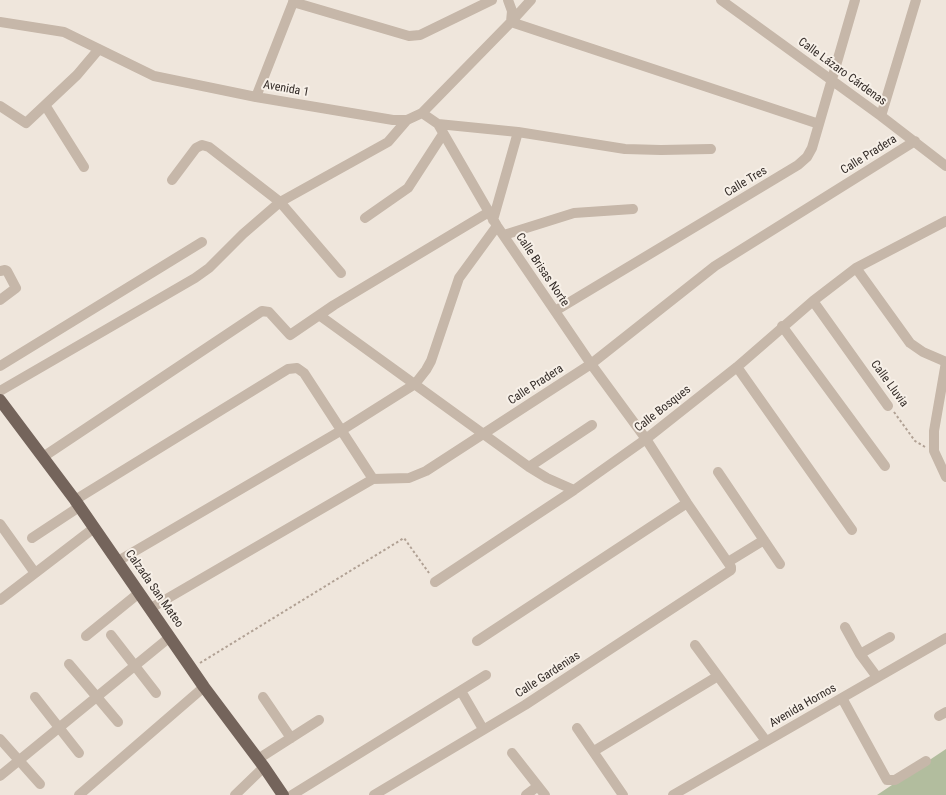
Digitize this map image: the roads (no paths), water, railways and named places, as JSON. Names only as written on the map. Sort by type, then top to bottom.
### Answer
[{"type":"main road","name":"Calzada San Mateo","points":[[0,400],[118,561],[204,687],[283,795]]},
{"type":"street","points":[[256,96],[293,1],[409,36],[420,35],[492,0]]},
{"type":"street","points":[[508,0],[512,11],[512,22],[819,124]]},
{"type":"street","name":"Avenida 1","points":[[0,22],[64,32],[154,76],[393,120],[407,120],[422,113],[512,22],[531,0]]},
{"type":"street","name":"Calle Lázaro Cárdenas","points":[[721,0],[915,141],[946,166]]},
{"type":"street","name":"Calle Tres","points":[[555,311],[798,165],[807,157],[812,148],[855,0]]},
{"type":"street","points":[[881,116],[916,0]]},
{"type":"street","points":[[0,106],[26,123],[76,75],[99,48]]},
{"type":"street","points":[[44,105],[84,167]]},
{"type":"street","points":[[422,113],[438,124],[518,132],[625,148],[661,150],[711,149]]},
{"type":"street","points":[[0,391],[195,278],[210,268],[243,234],[280,202],[388,142],[407,120]]},
{"type":"street","name":"Calle Brisas Norte","points":[[438,124],[442,134],[493,219],[591,364],[646,439],[729,566]]},
{"type":"street","points":[[118,561],[342,430],[415,384],[431,361],[459,278],[493,219],[518,132]]},
{"type":"street","points":[[365,218],[408,188],[442,134]]},
{"type":"street","name":"Calle Pradera","points":[[150,608],[373,479],[409,478],[426,471],[591,364],[715,266],[915,141]]},
{"type":"street","points":[[172,180],[196,148],[202,145],[209,147],[280,202],[341,273]]},
{"type":"street","points":[[504,235],[574,213],[633,209]]},
{"type":"street","points":[[43,457],[262,311],[266,311],[290,335],[319,315],[493,219]]},
{"type":"street","name":"Calle Bosques","points":[[435,582],[574,490],[646,439],[737,367],[813,300],[856,268],[946,221]]},
{"type":"street","points":[[0,366],[202,242]]},
{"type":"street","points":[[856,268],[910,343],[923,352],[946,362],[943,398],[934,431],[934,451],[945,474]]},
{"type":"street","points":[[0,271],[7,271],[16,288],[0,300]]},
{"type":"street","name":"Calle Lluvia","points":[[813,300],[888,406]]},
{"type":"street","points":[[319,315],[529,467],[547,478],[574,490]]},
{"type":"street","points":[[782,326],[885,466]]},
{"type":"street","points":[[737,367],[852,530]]},
{"type":"street","points":[[32,538],[77,504],[288,369],[297,368],[304,373],[373,479]]},
{"type":"street","points":[[529,467],[592,425]]},
{"type":"street","points":[[718,472],[780,564]]},
{"type":"street","points":[[477,642],[687,503]]},
{"type":"street","points":[[0,524],[35,573]]},
{"type":"street","points":[[1,596],[35,573],[94,528]]},
{"type":"street","name":"Calle Gardenias","points":[[374,795],[525,705],[729,566],[764,540]]},
{"type":"street","points":[[86,636],[139,593]]},
{"type":"street","points":[[845,627],[860,654],[878,677]]},
{"type":"street","points":[[110,635],[156,693]]},
{"type":"street","points":[[0,776],[170,637]]},
{"type":"street","points":[[860,654],[890,637]]},
{"type":"street","name":"Avenida Hornos","points":[[673,795],[946,638]]},
{"type":"street","points":[[695,645],[766,741]]},
{"type":"street","points":[[69,664],[118,722]]},
{"type":"street","points":[[292,795],[486,675]]},
{"type":"street","points":[[594,751],[718,676]]},
{"type":"street","points":[[80,795],[204,687]]},
{"type":"street","points":[[461,691],[483,729]]},
{"type":"street","points":[[263,697],[291,738]]},
{"type":"street","points":[[36,698],[79,753]]},
{"type":"street","points":[[842,698],[887,780],[894,780],[926,761]]},
{"type":"street","points":[[235,795],[261,763],[291,738],[319,720]]},
{"type":"street","points":[[577,728],[623,795]]},
{"type":"street","points":[[0,739],[40,784]]},
{"type":"street","points":[[512,753],[542,791],[526,795]]}]
